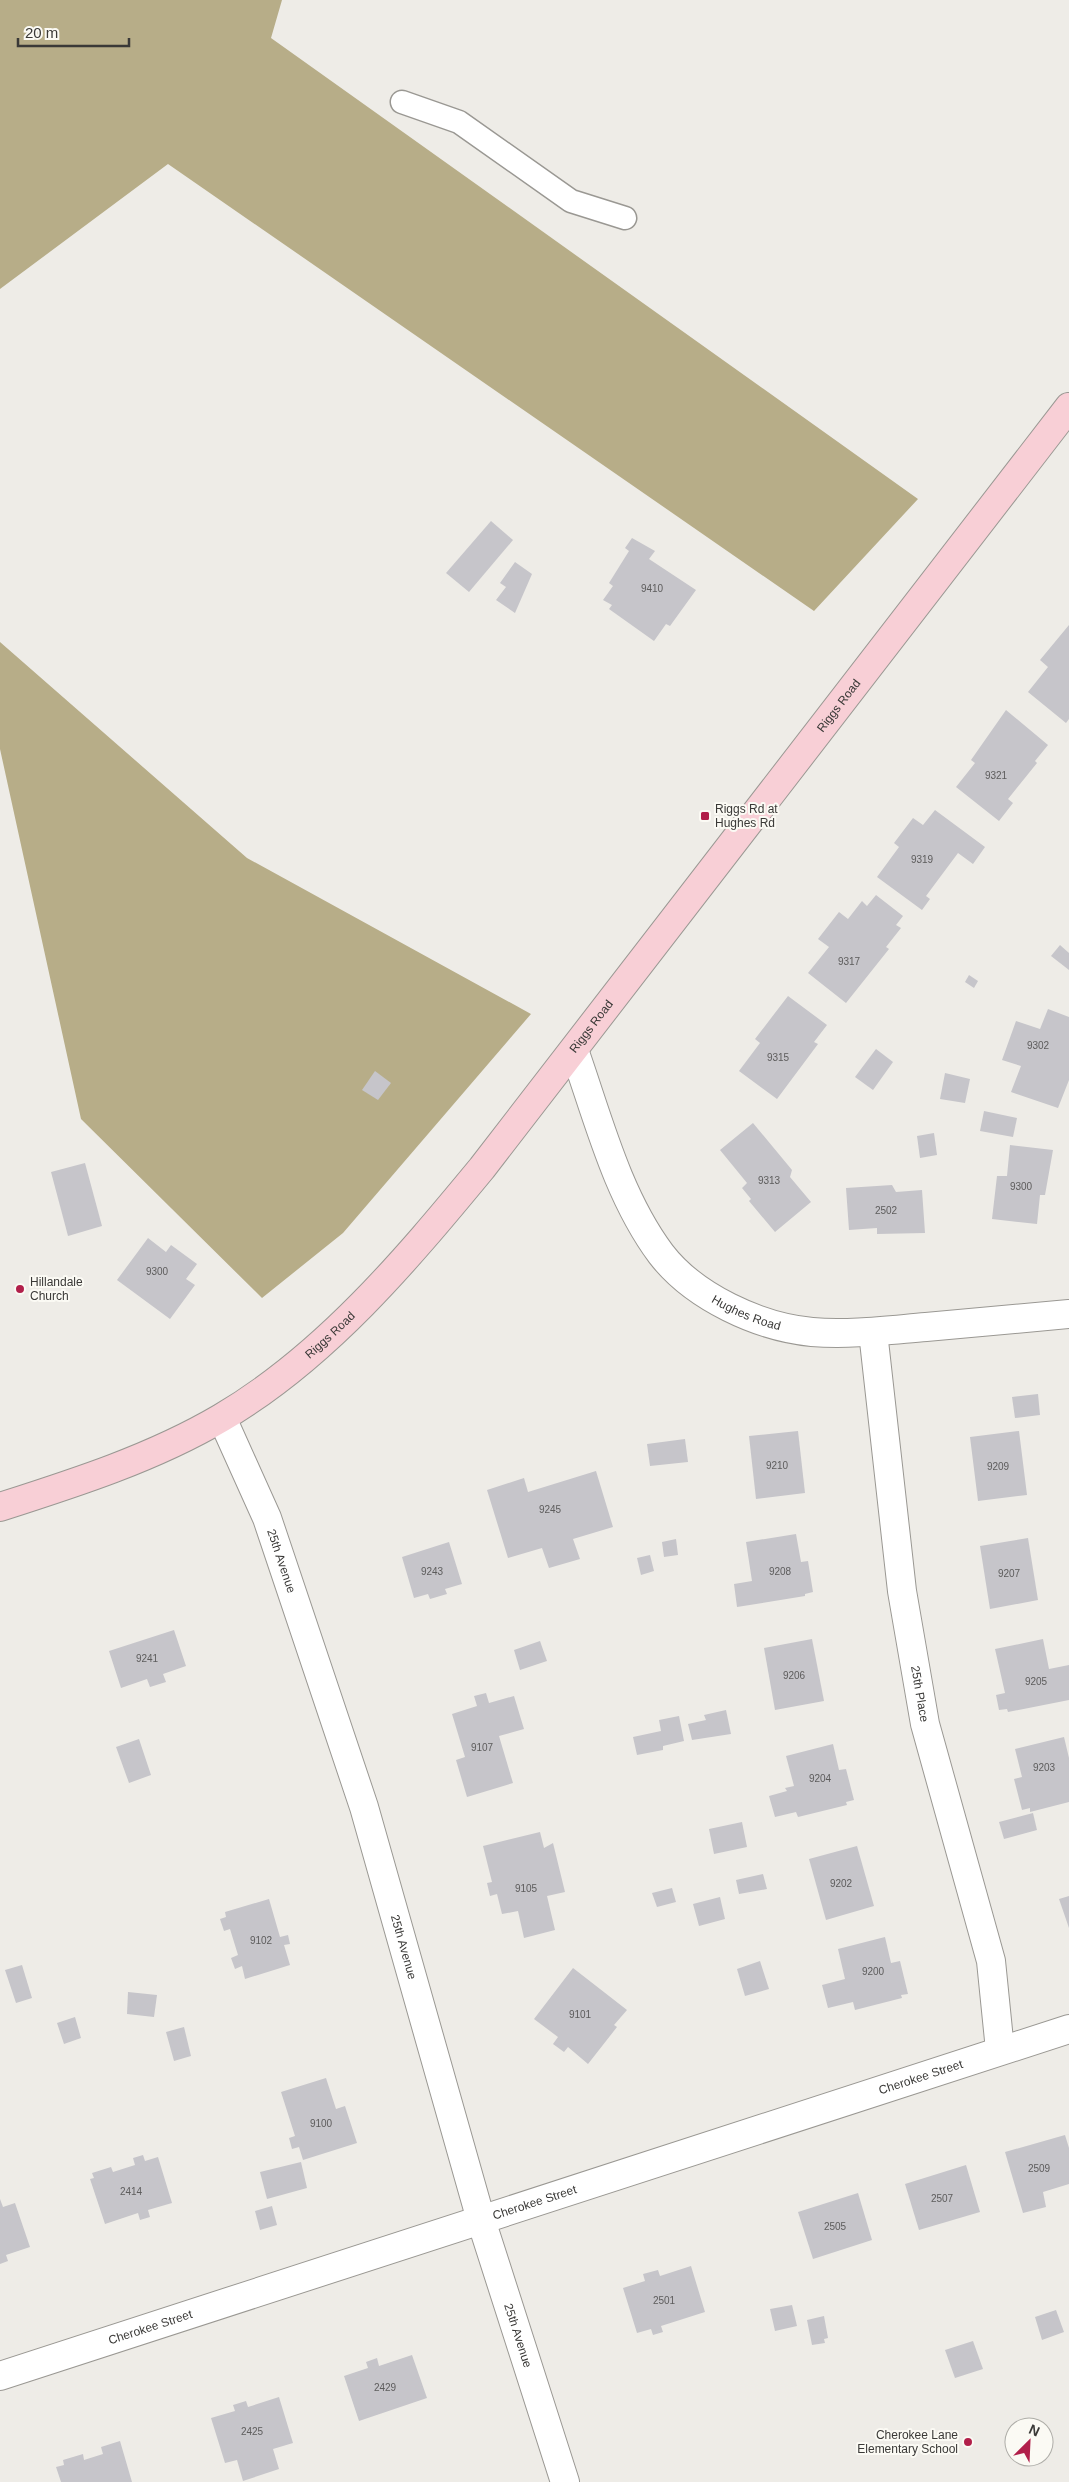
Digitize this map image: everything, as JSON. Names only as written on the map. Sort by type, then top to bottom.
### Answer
[{"type":"main road","name":"Riggs Road","points":[[0,1507],[67,1486],[137,1458],[188,1436],[222,1418],[316,1348],[367,1300],[421,1241],[574,1050],[1069,407]]},
{"type":"street","name":"Hughes Road","points":[[574,1050],[618,1174],[635,1212],[662,1255],[688,1282],[722,1305],[772,1323],[812,1332],[873,1332],[1069,1314]]},
{"type":"street","name":"25th Place","points":[[873,1332],[902,1591],[925,1724],[991,1961],[1000,2050]]},
{"type":"street","name":"25th Avenue","points":[[222,1418],[267,1518],[364,1807],[481,2220],[565,2482]]},
{"type":"street","name":"Cherokee Street","points":[[0,2376],[1069,2029]]},
{"type":"lane","points":[[402,102],[459,122],[571,201],[625,218]]},
{"type":"shaded area","points":[[0,0],[282,0],[271,38],[918,499],[814,611],[168,164],[0,289]]},
{"type":"shaded area","points":[[0,642],[247,858],[531,1014],[343,1233],[262,1298],[81,1119],[0,749]]},
{"type":"building","points":[[491,521],[513,540],[469,592],[446,573]]},
{"type":"building","points":[[632,538],[655,551],[649,559],[696,590],[670,626],[666,624],[654,641],[609,609],[612,605],[603,600],[613,586],[609,583],[629,551],[625,548]]},
{"type":"building","points":[[515,562],[532,574],[515,613],[496,600],[506,587],[500,583]]},
{"type":"building","points":[[1069,625],[1069,719],[1066,723],[1028,692],[1048,667],[1040,660]]},
{"type":"building","points":[[1006,710],[1048,745],[1035,761],[1037,763],[1008,799],[1013,803],[999,821],[956,787],[975,763],[971,760]]},
{"type":"building","points":[[935,810],[985,847],[973,864],[958,853],[926,896],[930,899],[922,910],[877,877],[899,847],[894,843],[913,818],[923,825]]},
{"type":"building","points":[[876,895],[903,916],[896,925],[901,928],[886,947],[889,949],[846,1003],[808,973],[829,947],[818,939],[839,912],[848,919],[862,901],[867,906]]},
{"type":"building","points":[[1060,945],[1069,953],[1069,970],[1051,956]]},
{"type":"building","points":[[969,975],[978,981],[974,988],[965,982]]},
{"type":"building","points":[[788,996],[827,1025],[814,1042],[818,1044],[777,1099],[739,1071],[760,1043],[755,1039]]},
{"type":"building","points":[[1048,1009],[1069,1017],[1069,1080],[1058,1108],[1011,1092],[1021,1066],[1002,1060],[1016,1021],[1040,1029]]},
{"type":"building","points":[[876,1049],[893,1062],[873,1090],[855,1077]]},
{"type":"building","points":[[375,1071],[391,1083],[378,1100],[362,1090]]},
{"type":"building","points":[[945,1073],[970,1079],[965,1103],[940,1099]]},
{"type":"building","points":[[984,1111],[1017,1118],[1013,1137],[980,1131]]},
{"type":"building","points":[[753,1123],[792,1170],[790,1177],[811,1202],[775,1232],[749,1201],[751,1199],[742,1188],[747,1183],[720,1150]]},
{"type":"building","points":[[934,1133],[937,1155],[920,1158],[917,1136]]},
{"type":"building","points":[[1010,1145],[1053,1150],[1045,1195],[1040,1195],[1037,1224],[992,1219],[997,1176],[1007,1176]]},
{"type":"building","points":[[85,1163],[102,1226],[68,1236],[51,1172]]},
{"type":"building","points":[[892,1185],[896,1192],[922,1190],[925,1233],[877,1234],[877,1228],[849,1230],[846,1188]]},
{"type":"building","points":[[148,1238],[166,1252],[171,1245],[197,1264],[186,1279],[195,1285],[170,1319],[117,1280]]},
{"type":"building","points":[[1038,1394],[1040,1415],[1015,1418],[1012,1397]]},
{"type":"building","points":[[798,1431],[805,1493],[756,1499],[749,1436]]},
{"type":"building","points":[[1019,1431],[1027,1495],[978,1501],[970,1437]]},
{"type":"building","points":[[685,1439],[688,1462],[650,1466],[647,1444]]},
{"type":"building","points":[[596,1471],[613,1527],[573,1539],[580,1559],[549,1568],[542,1548],[508,1558],[487,1490],[524,1478],[528,1492]]},
{"type":"building","points":[[796,1534],[801,1562],[808,1561],[813,1592],[805,1594],[805,1596],[737,1607],[734,1584],[752,1581],[746,1542]]},
{"type":"building","points":[[1028,1538],[1038,1600],[990,1609],[980,1546]]},
{"type":"building","points":[[676,1539],[678,1555],[664,1557],[662,1542]]},
{"type":"building","points":[[449,1542],[462,1584],[445,1589],[447,1594],[430,1599],[428,1594],[414,1598],[402,1557]]},
{"type":"building","points":[[650,1555],[654,1571],[641,1575],[637,1558]]},
{"type":"building","points":[[174,1630],[186,1666],[163,1674],[166,1682],[150,1687],[147,1679],[121,1688],[109,1651]]},
{"type":"building","points":[[812,1639],[824,1701],[775,1710],[764,1648]]},
{"type":"building","points":[[1043,1639],[1049,1669],[1069,1665],[1069,1700],[1008,1712],[1007,1709],[999,1710],[996,1695],[1005,1693],[995,1649]]},
{"type":"building","points":[[540,1641],[547,1661],[520,1670],[514,1650]]},
{"type":"building","points":[[486,1693],[489,1703],[514,1696],[524,1729],[499,1736],[513,1783],[467,1797],[456,1760],[465,1757],[452,1714],[477,1706],[474,1696]]},
{"type":"building","points":[[726,1710],[731,1734],[692,1740],[688,1724],[706,1720],[704,1715]]},
{"type":"building","points":[[679,1716],[684,1741],[663,1746],[663,1750],[637,1755],[633,1737],[661,1731],[659,1720]]},
{"type":"building","points":[[1064,1737],[1069,1758],[1069,1802],[1030,1812],[1030,1808],[1022,1810],[1014,1779],[1022,1777],[1015,1749]]},
{"type":"building","points":[[139,1739],[151,1775],[129,1783],[116,1747]]},
{"type":"building","points":[[833,1744],[839,1770],[846,1769],[854,1800],[846,1802],[847,1805],[798,1817],[796,1812],[775,1817],[769,1796],[787,1791],[785,1788],[794,1786],[786,1756]]},
{"type":"building","points":[[1033,1813],[1037,1830],[1004,1839],[999,1822]]},
{"type":"building","points":[[742,1822],[747,1847],[714,1854],[709,1829]]},
{"type":"building","points":[[540,1832],[544,1848],[553,1843],[565,1892],[547,1896],[555,1930],[524,1938],[518,1911],[502,1914],[497,1894],[490,1896],[487,1883],[492,1882],[483,1846]]},
{"type":"building","points":[[857,1846],[874,1906],[826,1920],[809,1859]]},
{"type":"building","points":[[763,1874],[767,1889],[739,1894],[736,1880]]},
{"type":"building","points":[[672,1888],[676,1902],[657,1907],[652,1893]]},
{"type":"building","points":[[1069,1896],[1069,1928],[1059,1899]]},
{"type":"building","points":[[720,1897],[725,1919],[699,1926],[693,1904]]},
{"type":"building","points":[[269,1899],[280,1937],[288,1935],[290,1944],[284,1945],[290,1965],[245,1979],[242,1966],[235,1969],[231,1958],[238,1955],[230,1929],[224,1931],[220,1919],[226,1917],[225,1912]]},
{"type":"building","points":[[885,1937],[891,1963],[900,1961],[908,1994],[901,1995],[902,1998],[855,2010],[853,2002],[828,2008],[822,1985],[845,1979],[838,1949]]},
{"type":"building","points":[[760,1961],[769,1989],[745,1996],[737,1969]]},
{"type":"building","points":[[22,1965],[32,1998],[16,2003],[5,1970]]},
{"type":"building","points":[[573,1968],[627,2010],[614,2025],[617,2027],[588,2064],[568,2047],[564,2052],[553,2044],[558,2037],[534,2019]]},
{"type":"building","points":[[128,1992],[157,1995],[154,2017],[127,2014]]},
{"type":"building","points":[[75,2017],[81,2038],[64,2044],[57,2023]]},
{"type":"building","points":[[184,2027],[191,2056],[174,2061],[166,2032]]},
{"type":"building","points":[[326,2078],[336,2109],[345,2106],[357,2143],[303,2160],[299,2147],[292,2149],[289,2138],[295,2136],[281,2092]]},
{"type":"building","points":[[1065,2135],[1069,2148],[1069,2184],[1043,2192],[1046,2207],[1023,2213],[1005,2152]]},
{"type":"building","points":[[143,2155],[145,2161],[158,2157],[172,2203],[148,2210],[150,2217],[140,2220],[138,2213],[105,2224],[90,2179],[94,2178],[92,2173],[111,2167],[113,2172],[135,2165],[133,2158]]},
{"type":"building","points":[[301,2162],[307,2188],[267,2199],[260,2172]]},
{"type":"building","points":[[966,2165],[980,2212],[919,2230],[905,2184]]},
{"type":"building","points":[[858,2193],[872,2240],[813,2259],[798,2212]]},
{"type":"building","points":[[0,2199],[3,2207],[15,2203],[30,2247],[6,2255],[8,2261],[0,2264]]},
{"type":"building","points":[[272,2206],[277,2225],[260,2230],[255,2211]]},
{"type":"building","points":[[691,2266],[705,2312],[661,2326],[663,2332],[653,2335],[651,2329],[637,2333],[623,2288],[645,2281],[643,2274],[658,2270],[660,2276]]},
{"type":"building","points":[[792,2305],[797,2326],[775,2331],[770,2309]]},
{"type":"building","points":[[1056,2310],[1064,2332],[1042,2340],[1035,2317]]},
{"type":"building","points":[[824,2316],[828,2338],[824,2339],[825,2343],[812,2345],[807,2320]]},
{"type":"building","points":[[973,2341],[983,2369],[955,2378],[945,2350]]},
{"type":"building","points":[[412,2355],[427,2398],[359,2421],[344,2376],[368,2368],[366,2362],[377,2358],[379,2366]]},
{"type":"building","points":[[279,2397],[293,2443],[273,2449],[279,2469],[243,2481],[237,2460],[225,2463],[211,2418],[235,2411],[233,2405],[246,2401],[248,2407]]},
{"type":"building","points":[[120,2441],[132,2482],[61,2482],[56,2467],[64,2465],[63,2460],[83,2454],[84,2460],[103,2454],[101,2447]]},
{"type":"place","name":"Riggs Rd at Hughes Rd","points":[[705,816]]},
{"type":"place","name":"Hillandale Church","points":[[20,1289]]},
{"type":"place","name":"Cherokee Lane Elementary School","points":[[968,2442]]}]
